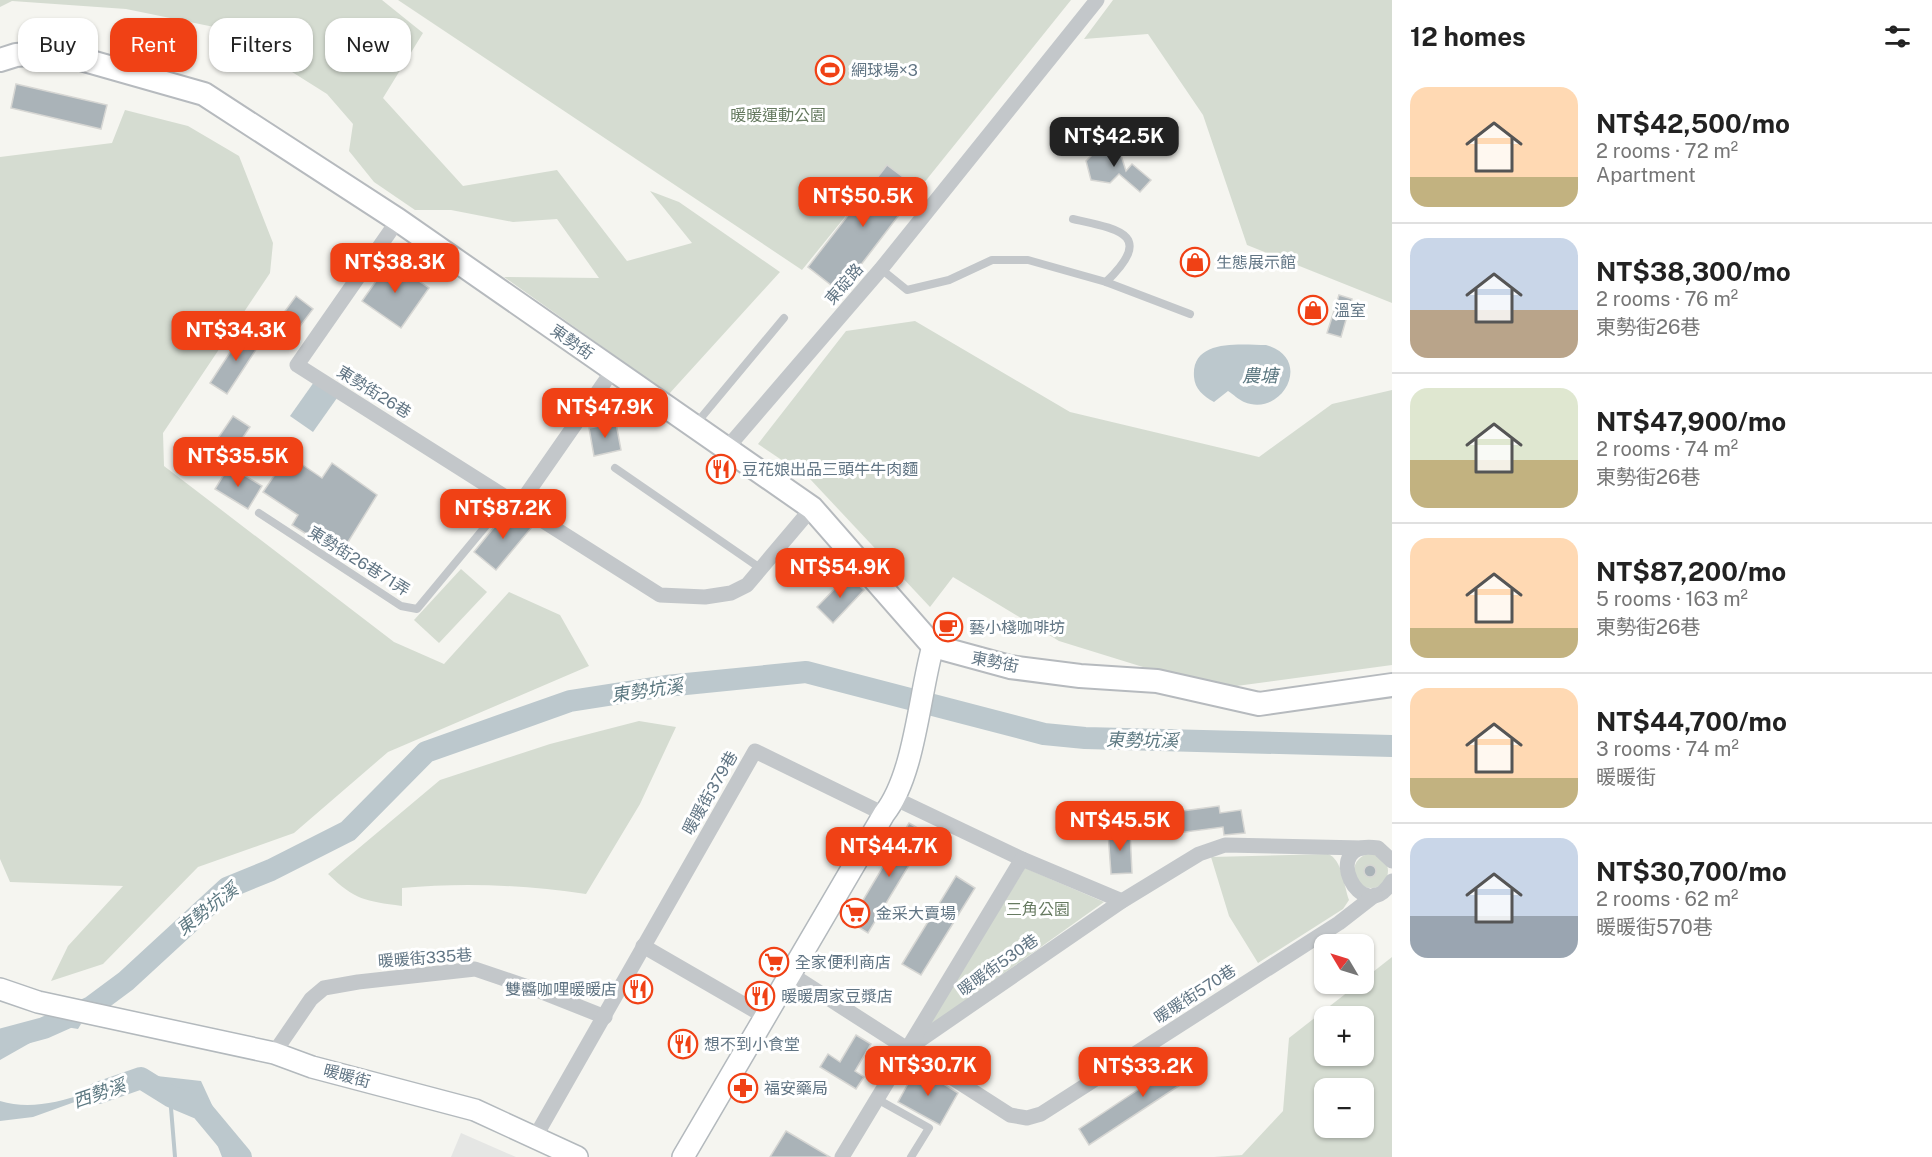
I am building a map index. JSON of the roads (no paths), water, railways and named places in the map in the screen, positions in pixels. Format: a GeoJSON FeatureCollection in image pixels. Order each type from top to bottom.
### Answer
{"type":"FeatureCollection","features":[{"type":"Feature","properties":{"kind":"main road","name":"東勢街"},"geometry":{"type":"LineString","coordinates":[[0,60],[16,55],[56,52],[204,94],[398,220],[812,508],[930,654],[1080,676],[1157,681],[1259,705],[1392,685]]}},
{"type":"Feature","properties":{"kind":"street","name":"東碇路"},"geometry":{"type":"LineString","coordinates":[[727,448],[881,269],[1097,0]]}},
{"type":"Feature","properties":{"kind":"street","name":"東勢街26巷"},"geometry":{"type":"LineString","coordinates":[[398,220],[297,364],[660,595],[705,597],[731,593],[747,585],[812,508]]}},
{"type":"Feature","properties":{"kind":"street"},"geometry":{"type":"LineString","coordinates":[[514,502],[613,370]]}},
{"type":"Feature","properties":{"kind":"street"},"geometry":{"type":"LineString","coordinates":[[683,1157],[764,1016],[890,807],[912,741],[930,654]]}},
{"type":"Feature","properties":{"kind":"street","name":"暖暖街379巷"},"geometry":{"type":"LineString","coordinates":[[534,1139],[755,752],[890,807]]}},
{"type":"Feature","properties":{"kind":"street"},"geometry":{"type":"LineString","coordinates":[[890,807],[1122,901]]}},
{"type":"Feature","properties":{"kind":"street","name":"暖暖街530巷"},"geometry":{"type":"LineString","coordinates":[[842,1157],[907,1049],[1122,901],[1199,854],[1225,845],[1377,848]]}},
{"type":"Feature","properties":{"kind":"street"},"geometry":{"type":"LineString","coordinates":[[1375,895],[1367,895],[1353,888],[1346,873],[1350,858],[1377,848],[1392,861]]}},
{"type":"Feature","properties":{"kind":"street"},"geometry":{"type":"LineString","coordinates":[[907,1049],[1022,859]]}},
{"type":"Feature","properties":{"kind":"street","name":"暖暖街570巷"},"geometry":{"type":"LineString","coordinates":[[789,974],[1010,1115],[1027,1118],[1034,1116],[1329,930],[1391,884]]}},
{"type":"Feature","properties":{"kind":"street"},"geometry":{"type":"LineString","coordinates":[[643,946],[764,1016]]}},
{"type":"Feature","properties":{"kind":"street","name":"暖暖街335巷"},"geometry":{"type":"LineString","coordinates":[[274,1053],[311,999],[324,988],[475,969],[605,1017]]}},
{"type":"Feature","properties":{"kind":"street","name":"暖暖街"},"geometry":{"type":"LineString","coordinates":[[0,989],[38,1002],[274,1053],[312,1067],[475,1110],[577,1157]]}},
{"type":"Feature","properties":{"kind":"lane"},"geometry":{"type":"LineString","coordinates":[[1073,219],[1118,229],[1127,237],[1130,248],[1125,262],[1106,282]]}},
{"type":"Feature","properties":{"kind":"lane"},"geometry":{"type":"LineString","coordinates":[[881,269],[907,290],[949,280],[992,260],[1028,260],[1106,282],[1190,314]]}},
{"type":"Feature","properties":{"kind":"lane"},"geometry":{"type":"LineString","coordinates":[[694,426],[783,318]]}},
{"type":"Feature","properties":{"kind":"lane"},"geometry":{"type":"LineString","coordinates":[[615,468],[760,568]]}},
{"type":"Feature","properties":{"kind":"lane","name":"東勢街26巷71弄"},"geometry":{"type":"LineString","coordinates":[[259,513],[401,606],[417,609],[514,502]]}},
{"type":"Feature","properties":{"kind":"lane"},"geometry":{"type":"LineString","coordinates":[[877,1099],[929,1128],[911,1157]]}},
{"type":"Feature","properties":{"kind":"water","name":"農塘"},"geometry":{"type":"Polygon","coordinates":[[[1231,345],[1266,345],[1280,352],[1288,362],[1290,373],[1288,384],[1271,402],[1258,405],[1244,402],[1228,391],[1214,402],[1198,389],[1194,377],[1195,364],[1200,356],[1209,350],[1231,345]]]}},
{"type":"Feature","properties":{"kind":"water"},"geometry":{"type":"Polygon","coordinates":[[[314,382],[337,398],[313,432],[290,416],[314,382]]]}},
{"type":"Feature","properties":{"kind":"water"},"geometry":{"type":"Polygon","coordinates":[[[53,1019],[81,1024],[78,1029],[60,1026],[0,1060],[0,1031],[7,1035],[53,1019]]]}},
{"type":"Feature","properties":{"kind":"water"},"geometry":{"type":"Polygon","coordinates":[[[139,1074],[201,1081],[236,1157],[222,1157],[212,1131],[144,1077],[33,1117],[0,1121],[0,1101],[35,1105],[53,1102],[139,1074]]]}},
{"type":"Feature","properties":{"kind":"waterway","name":"東勢坑溪"},"geometry":{"type":"LineString","coordinates":[[0,1040],[44,1028],[91,1007],[126,981],[227,888],[271,870],[348,831],[426,752],[570,701],[666,686],[806,672],[1044,734],[1085,738],[1392,746]]}},
{"type":"Feature","properties":{"kind":"waterway","name":"西勢溪"},"geometry":{"type":"LineString","coordinates":[[98,1093],[141,1078],[170,1096],[201,1109],[241,1157]]}},
{"type":"Feature","properties":{"kind":"waterway"},"geometry":{"type":"LineString","coordinates":[[170,1096],[175,1157]]}},
{"type":"Feature","properties":{"kind":"place","name":"網球場×3"},"geometry":{"type":"Point","coordinates":[830,70]}},
{"type":"Feature","properties":{"kind":"place","name":"生態展示館"},"geometry":{"type":"Point","coordinates":[1195,262]}},
{"type":"Feature","properties":{"kind":"place","name":"溫室"},"geometry":{"type":"Point","coordinates":[1313,310]}},
{"type":"Feature","properties":{"kind":"place","name":"豆花娘出品三頭牛牛肉麵"},"geometry":{"type":"Point","coordinates":[721,469]}},
{"type":"Feature","properties":{"kind":"place","name":"藝小棧咖啡坊"},"geometry":{"type":"Point","coordinates":[948,627]}},
{"type":"Feature","properties":{"kind":"place","name":"金采大賣場"},"geometry":{"type":"Point","coordinates":[855,913]}},
{"type":"Feature","properties":{"kind":"place","name":"全家便利商店"},"geometry":{"type":"Point","coordinates":[774,962]}},
{"type":"Feature","properties":{"kind":"place","name":"雙醬咖哩暖暖店"},"geometry":{"type":"Point","coordinates":[638,989]}},
{"type":"Feature","properties":{"kind":"place","name":"暖暖周家豆漿店"},"geometry":{"type":"Point","coordinates":[760,996]}},
{"type":"Feature","properties":{"kind":"place","name":"想不到小食堂"},"geometry":{"type":"Point","coordinates":[683,1044]}},
{"type":"Feature","properties":{"kind":"place","name":"福安藥局"},"geometry":{"type":"Point","coordinates":[743,1088]}},
{"type":"Feature","properties":{"kind":"park label","name":"暖暖運動公園"},"geometry":{"type":"Point","coordinates":[778,115]}},
{"type":"Feature","properties":{"kind":"park label","name":"三角公園"},"geometry":{"type":"Point","coordinates":[1038,909]}}]}
